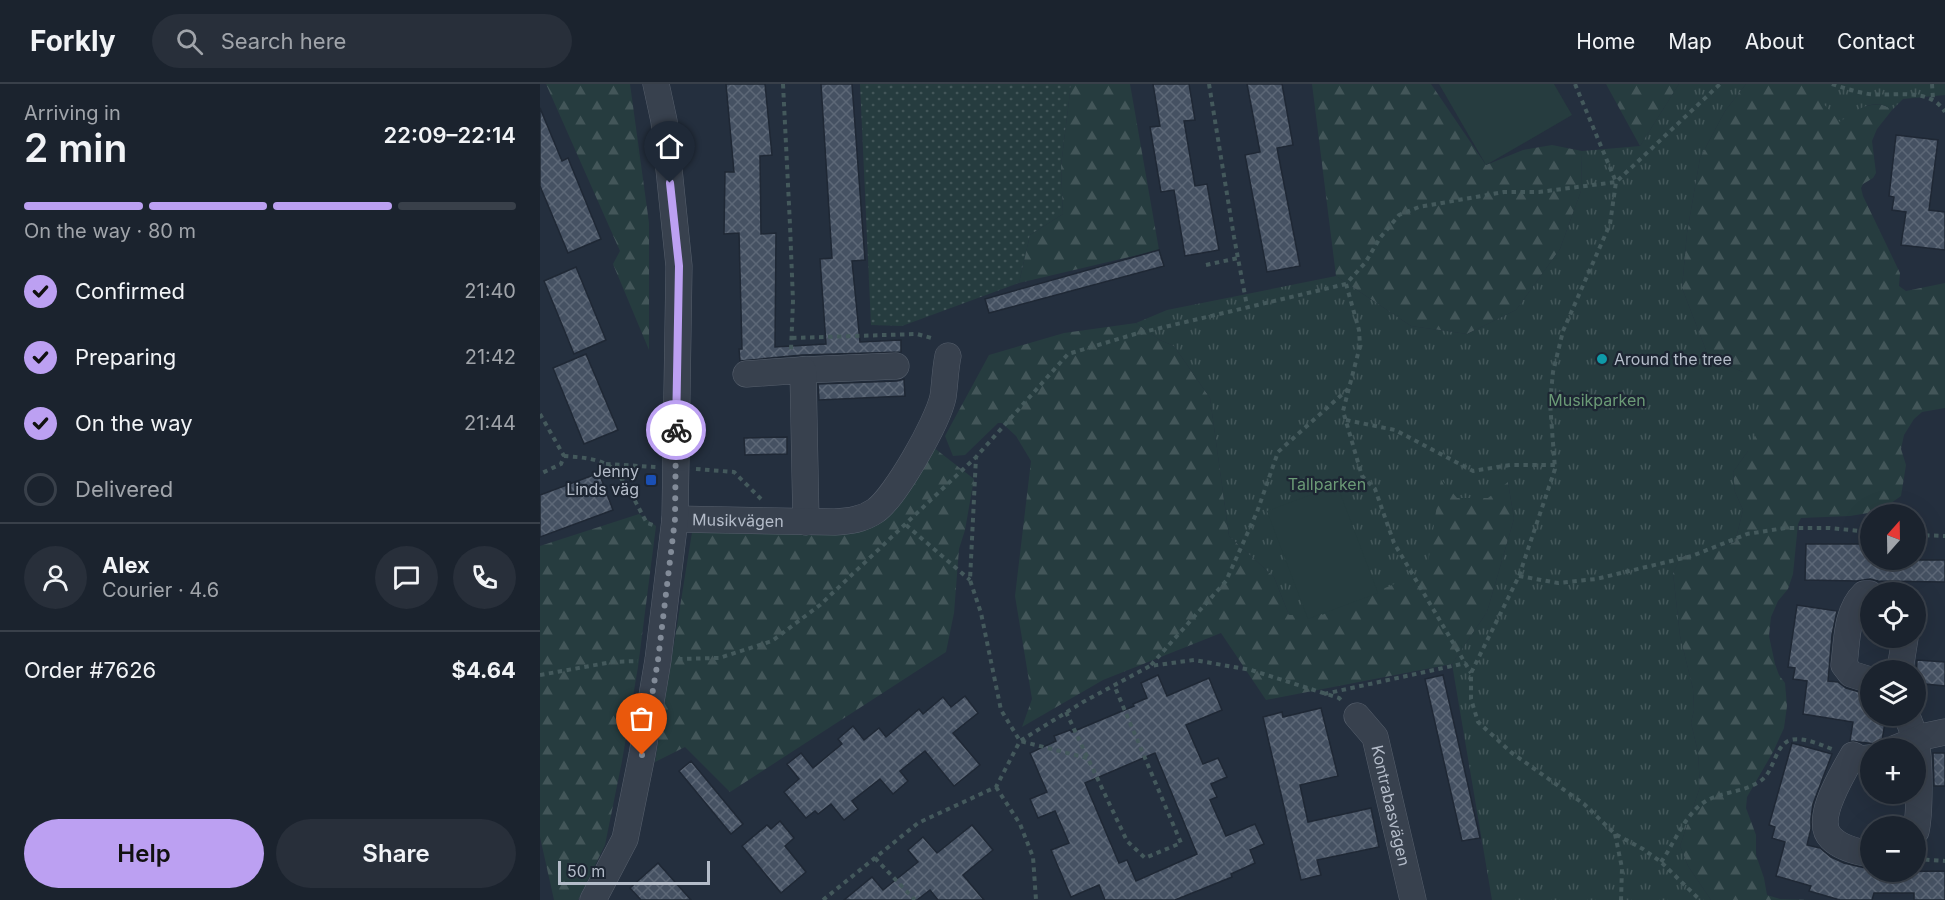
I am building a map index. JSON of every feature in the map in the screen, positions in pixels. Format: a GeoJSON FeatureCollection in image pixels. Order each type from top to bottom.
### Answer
{"type":"FeatureCollection","features":[{"type":"Feature","properties":{"kind":"street","name":"Musikvägen"},"geometry":{"type":"LineString","coordinates":[[656,84],[664,121],[679,266],[675,526],[854,521],[873,512],[882,505],[924,440],[943,398],[943,348]]}},
{"type":"Feature","properties":{"kind":"street"},"geometry":{"type":"LineString","coordinates":[[746,374],[896,366]]}},
{"type":"Feature","properties":{"kind":"street","name":"Musikvägen"},"geometry":{"type":"LineString","coordinates":[[796,371],[806,522]]}},
{"type":"Feature","properties":{"kind":"street"},"geometry":{"type":"LineString","coordinates":[[593,900],[624,839],[642,755],[658,660],[675,526]]}},
{"type":"Feature","properties":{"kind":"street"},"geometry":{"type":"LineString","coordinates":[[1860,598],[1856,602],[1850,619],[1844,665],[1851,674],[1860,677]]}},
{"type":"Feature","properties":{"kind":"street","name":"Kontrabasvägen"},"geometry":{"type":"LineString","coordinates":[[1357,716],[1375,738],[1413,900]]}},
{"type":"Feature","properties":{"kind":"street"},"geometry":{"type":"LineString","coordinates":[[1925,738],[1945,732]]}},
{"type":"Feature","properties":{"kind":"street"},"geometry":{"type":"LineString","coordinates":[[1860,759],[1838,782],[1831,798],[1826,825],[1830,837],[1841,845],[1860,851]]}},
{"type":"Feature","properties":{"kind":"path"},"geometry":{"type":"LineString","coordinates":[[783,84],[790,225],[792,338],[796,371]]}},
{"type":"Feature","properties":{"kind":"path"},"geometry":{"type":"LineString","coordinates":[[1209,84],[1247,306]]}},
{"type":"Feature","properties":{"kind":"path"},"geometry":{"type":"LineString","coordinates":[[1575,84],[1616,182],[1610,224],[1563,331],[1553,372],[1550,402],[1555,469],[1519,576],[1471,673],[1471,699],[1478,722],[1512,753],[1584,804],[1615,834],[1643,849],[1660,862],[1700,900]]}},
{"type":"Feature","properties":{"kind":"path"},"geometry":{"type":"LineString","coordinates":[[540,675],[612,662],[719,658],[772,641],[820,605],[906,525],[976,457],[1068,354],[1247,306],[1346,284],[1365,263],[1380,238],[1399,215],[1419,207],[1504,192],[1539,192],[1616,182],[1720,84]]}},
{"type":"Feature","properties":{"kind":"path"},"geometry":{"type":"LineString","coordinates":[[1832,84],[1871,94],[1918,95],[1934,99],[1941,104],[1945,112]]}},
{"type":"Feature","properties":{"kind":"path"},"geometry":{"type":"LineString","coordinates":[[1932,84],[1934,99]]}},
{"type":"Feature","properties":{"kind":"path"},"geometry":{"type":"LineString","coordinates":[[1206,265],[1238,258]]}},
{"type":"Feature","properties":{"kind":"path"},"geometry":{"type":"LineString","coordinates":[[1346,284],[1359,330],[1360,346],[1343,411],[1362,476],[1375,489],[1394,543],[1471,673]]}},
{"type":"Feature","properties":{"kind":"path"},"geometry":{"type":"LineString","coordinates":[[792,338],[917,334],[943,348]]}},
{"type":"Feature","properties":{"kind":"path"},"geometry":{"type":"LineString","coordinates":[[1150,666],[1226,581],[1257,512],[1278,452],[1350,388]]}},
{"type":"Feature","properties":{"kind":"path"},"geometry":{"type":"LineString","coordinates":[[540,414],[564,456],[606,464],[617,472],[647,523],[675,526]]}},
{"type":"Feature","properties":{"kind":"path"},"geometry":{"type":"LineString","coordinates":[[1346,420],[1395,430],[1473,471],[1510,465],[1555,465]]}},
{"type":"Feature","properties":{"kind":"path"},"geometry":{"type":"LineString","coordinates":[[540,474],[561,464],[564,456]]}},
{"type":"Feature","properties":{"kind":"path"},"geometry":{"type":"LineString","coordinates":[[976,457],[970,580],[981,613],[1001,710],[1020,741],[1087,758]]}},
{"type":"Feature","properties":{"kind":"path"},"geometry":{"type":"LineString","coordinates":[[906,525],[970,580]]}},
{"type":"Feature","properties":{"kind":"path"},"geometry":{"type":"LineString","coordinates":[[1519,576],[1558,583],[1596,579],[1692,556],[1747,534],[1785,528],[1860,531]]}},
{"type":"Feature","properties":{"kind":"path"},"geometry":{"type":"LineString","coordinates":[[1926,535],[1945,536]]}},
{"type":"Feature","properties":{"kind":"path"},"geometry":{"type":"LineString","coordinates":[[824,900],[918,824],[996,787],[1020,741],[1066,712],[1150,666],[1194,660],[1251,670],[1339,698],[1357,716]]}},
{"type":"Feature","properties":{"kind":"path"},"geometry":{"type":"LineString","coordinates":[[1324,694],[1466,663]]}},
{"type":"Feature","properties":{"kind":"path"},"geometry":{"type":"LineString","coordinates":[[1066,712],[1127,841],[1145,858],[1181,843],[1114,685]]}},
{"type":"Feature","properties":{"kind":"path"},"geometry":{"type":"LineString","coordinates":[[1660,862],[1695,809],[1711,798],[1755,785],[1765,777],[1784,744],[1789,740],[1811,742],[1860,756]]}},
{"type":"Feature","properties":{"kind":"path"},"geometry":{"type":"LineString","coordinates":[[996,787],[1020,824],[1033,858],[1036,900]]}},
{"type":"Feature","properties":{"kind":"path"},"geometry":{"type":"LineString","coordinates":[[1615,834],[1622,868],[1621,900]]}},
{"type":"Feature","properties":{"kind":"path"},"geometry":{"type":"LineString","coordinates":[[875,858],[915,900]]}},
{"type":"Feature","properties":{"kind":"path"},"geometry":{"type":"LineString","coordinates":[[1926,860],[1945,861]]}},
{"type":"Feature","properties":{"kind":"path"},"geometry":{"type":"LineString","coordinates":[[829,896],[833,900]]}},
{"type":"Feature","properties":{"kind":"green space"},"geometry":{"type":"Polygon","coordinates":[[[546,84],[630,84],[649,223],[649,350],[613,264],[620,251],[546,84]]]}},
{"type":"Feature","properties":{"kind":"green space"},"geometry":{"type":"Polygon","coordinates":[[[860,84],[1071,84],[1061,166],[1063,214],[1030,235],[1019,283],[902,326],[871,325],[860,84]]]}},
{"type":"Feature","properties":{"kind":"green space"},"geometry":{"type":"Polygon","coordinates":[[[1071,84],[1130,84],[1159,250],[1019,283],[1030,235],[1063,214],[1061,166],[1071,84]]]}},
{"type":"Feature","properties":{"kind":"green space"},"geometry":{"type":"Polygon","coordinates":[[[1312,84],[1431,84],[1486,165],[1523,150],[1552,145],[1582,151],[1581,191],[1560,249],[1516,310],[1467,334],[1411,326],[1336,276],[1312,84]]]}},
{"type":"Feature","properties":{"kind":"green space"},"geometry":{"type":"Polygon","coordinates":[[[1439,84],[1554,84],[1572,115],[1486,165],[1439,84]]]}},
{"type":"Feature","properties":{"kind":"green space"},"geometry":{"type":"Polygon","coordinates":[[[1606,84],[1679,84],[1640,146],[1606,84]]]}},
{"type":"Feature","properties":{"kind":"green space","name":"Musikparken"},"geometry":{"type":"Polygon","coordinates":[[[1679,84],[1746,84],[1725,111],[1700,158],[1687,233],[1682,288],[1709,358],[1743,372],[1764,415],[1748,451],[1733,472],[1735,492],[1743,510],[1735,542],[1681,557],[1673,573],[1680,636],[1693,689],[1694,710],[1691,723],[1698,752],[1700,787],[1680,846],[1688,866],[1711,900],[1492,900],[1452,664],[1487,612],[1514,519],[1508,482],[1488,498],[1457,498],[1441,479],[1427,570],[1322,615],[1289,615],[1274,577],[1229,536],[1210,398],[1174,346],[1160,340],[1136,323],[1167,310],[1336,276],[1411,326],[1467,334],[1516,310],[1560,249],[1581,191],[1582,151],[1640,146],[1679,84]]]}},
{"type":"Feature","properties":{"kind":"green space"},"geometry":{"type":"Polygon","coordinates":[[[1746,84],[1809,84],[1854,109],[1879,104],[1892,110],[1877,129],[1872,141],[1876,173],[1873,178],[1863,184],[1861,188],[1863,196],[1900,273],[1899,286],[1906,291],[1945,283],[1945,408],[1922,412],[1914,419],[1904,435],[1901,449],[1906,465],[1901,496],[1890,504],[1860,504],[1860,514],[1801,518],[1798,524],[1793,574],[1788,589],[1778,601],[1771,617],[1769,636],[1775,664],[1785,683],[1787,706],[1784,728],[1747,797],[1746,808],[1756,835],[1756,855],[1767,895],[1780,899],[1812,900],[1711,900],[1688,866],[1680,846],[1700,787],[1698,752],[1691,723],[1694,710],[1693,689],[1680,636],[1673,573],[1681,557],[1735,542],[1743,510],[1735,492],[1733,472],[1748,451],[1743,372],[1709,358],[1682,288],[1687,233],[1700,158],[1725,111],[1746,84]]]}},
{"type":"Feature","properties":{"kind":"green space"},"geometry":{"type":"Polygon","coordinates":[[[1809,84],[1945,84],[1945,95],[1903,99],[1892,110],[1886,106],[1872,104],[1852,113],[1840,122],[1809,84]]]}},
{"type":"Feature","properties":{"kind":"green space"},"geometry":{"type":"Polygon","coordinates":[[[1136,323],[1160,340],[1174,346],[1210,398],[1229,536],[1274,577],[1289,615],[1441,479],[1508,482],[1514,519],[1487,612],[1452,664],[1266,700],[1221,633],[1103,680],[1022,727],[1032,699],[1015,596],[1031,461],[1016,436],[1002,423],[998,423],[965,455],[953,456],[945,436],[989,355],[1064,333],[1136,323]]]}},
{"type":"Feature","properties":{"kind":"green space"},"geometry":{"type":"Polygon","coordinates":[[[924,440],[974,479],[965,530],[959,549],[954,613],[946,652],[730,792],[685,747],[655,762],[694,520],[854,521],[924,440]]]}},
{"type":"Feature","properties":{"kind":"green space"},"geometry":{"type":"Polygon","coordinates":[[[1337,485],[1378,593],[1308,619],[1267,511],[1337,485]]]}},
{"type":"Feature","properties":{"kind":"green space"},"geometry":{"type":"Polygon","coordinates":[[[639,514],[656,526],[638,667],[605,845],[578,900],[554,900],[540,837],[540,546],[639,514]]]}},
{"type":"Feature","properties":{"kind":"building"},"geometry":{"type":"Polygon","coordinates":[[[726,84],[765,84],[772,155],[760,156],[761,234],[776,233],[775,347],[826,344],[820,259],[832,258],[821,84],[852,84],[865,260],[852,261],[860,342],[901,340],[901,352],[802,355],[740,361],[739,349],[742,349],[739,233],[724,234],[725,172],[734,172],[726,84]]]}},
{"type":"Feature","properties":{"kind":"building"},"geometry":{"type":"Polygon","coordinates":[[[1153,84],[1189,84],[1195,120],[1184,121],[1195,186],[1207,184],[1219,250],[1185,256],[1174,190],[1161,192],[1150,127],[1160,126],[1153,84]]]}},
{"type":"Feature","properties":{"kind":"building"},"geometry":{"type":"Polygon","coordinates":[[[1247,84],[1282,84],[1293,145],[1277,148],[1300,266],[1267,272],[1245,155],[1260,152],[1247,84]]]}},
{"type":"Feature","properties":{"kind":"building"},"geometry":{"type":"Polygon","coordinates":[[[540,108],[562,161],[568,158],[601,239],[568,253],[540,186],[540,108]]]}},
{"type":"Feature","properties":{"kind":"building"},"geometry":{"type":"Polygon","coordinates":[[[1896,135],[1938,140],[1929,210],[1945,212],[1945,250],[1901,245],[1906,212],[1892,210],[1894,197],[1889,196],[1896,135]]]}},
{"type":"Feature","properties":{"kind":"building"},"geometry":{"type":"Polygon","coordinates":[[[1159,250],[1164,266],[989,313],[985,299],[1159,250]]]}},
{"type":"Feature","properties":{"kind":"building"},"geometry":{"type":"Polygon","coordinates":[[[576,267],[606,340],[574,354],[544,281],[576,267]]]}},
{"type":"Feature","properties":{"kind":"building"},"geometry":{"type":"Polygon","coordinates":[[[586,354],[618,430],[584,444],[553,368],[586,354]]]}},
{"type":"Feature","properties":{"kind":"building"},"geometry":{"type":"Polygon","coordinates":[[[904,379],[905,396],[819,400],[818,384],[904,379]]]}},
{"type":"Feature","properties":{"kind":"building"},"geometry":{"type":"Polygon","coordinates":[[[787,437],[787,454],[745,455],[744,438],[787,437]]]}},
{"type":"Feature","properties":{"kind":"building"},"geometry":{"type":"Polygon","coordinates":[[[599,473],[613,510],[540,537],[540,495],[599,473]]]}},
{"type":"Feature","properties":{"kind":"building"},"geometry":{"type":"Polygon","coordinates":[[[1806,544],[1860,544],[1860,570],[1926,570],[1926,560],[1945,560],[1945,582],[1870,579],[1805,580],[1806,544]]]}},
{"type":"Feature","properties":{"kind":"building"},"geometry":{"type":"Polygon","coordinates":[[[1797,605],[1837,611],[1832,635],[1828,681],[1838,682],[1846,688],[1860,692],[1860,726],[1884,726],[1882,738],[1860,738],[1860,742],[1850,741],[1853,722],[1803,714],[1807,681],[1793,679],[1795,668],[1788,667],[1797,605]]]}},
{"type":"Feature","properties":{"kind":"building"},"geometry":{"type":"Polygon","coordinates":[[[1926,661],[1945,662],[1945,686],[1926,684],[1926,661]]]}},
{"type":"Feature","properties":{"kind":"building"},"geometry":{"type":"Polygon","coordinates":[[[1158,675],[1167,696],[1209,678],[1222,710],[1186,725],[1203,764],[1218,758],[1227,777],[1211,784],[1217,797],[1210,800],[1226,836],[1255,824],[1264,844],[1250,850],[1255,863],[1231,874],[1232,877],[1175,900],[1105,900],[1099,885],[1071,897],[1051,850],[1069,843],[1055,811],[1038,818],[1030,799],[1047,792],[1030,753],[1056,741],[1054,736],[1070,730],[1072,732],[1134,706],[1133,704],[1147,698],[1141,683],[1158,675]],[[1155,753],[1085,783],[1119,863],[1127,860],[1136,881],[1197,854],[1155,753]]]}},
{"type":"Feature","properties":{"kind":"building"},"geometry":{"type":"Polygon","coordinates":[[[1443,675],[1480,838],[1462,841],[1425,679],[1443,675]]]}},
{"type":"Feature","properties":{"kind":"building"},"geometry":{"type":"Polygon","coordinates":[[[965,696],[978,713],[953,733],[980,765],[954,786],[925,751],[900,771],[908,781],[893,794],[880,779],[852,801],[858,809],[844,820],[831,804],[818,814],[815,811],[806,818],[784,792],[799,779],[787,764],[801,753],[813,768],[842,744],[838,739],[853,726],[864,740],[879,728],[886,737],[919,709],[923,714],[943,697],[951,707],[965,696]]]}},
{"type":"Feature","properties":{"kind":"building"},"geometry":{"type":"Polygon","coordinates":[[[1321,708],[1338,776],[1300,785],[1308,822],[1371,808],[1379,847],[1317,860],[1321,875],[1301,880],[1263,717],[1282,712],[1283,717],[1321,708]]]}},
{"type":"Feature","properties":{"kind":"building"},"geometry":{"type":"Polygon","coordinates":[[[1792,743],[1832,754],[1813,804],[1807,845],[1820,848],[1831,857],[1844,863],[1860,867],[1860,882],[1926,882],[1926,871],[1945,871],[1945,900],[1914,900],[1914,893],[1874,893],[1872,900],[1840,900],[1809,891],[1811,886],[1776,876],[1785,842],[1772,838],[1775,827],[1769,825],[1792,743]]]}},
{"type":"Feature","properties":{"kind":"building"},"geometry":{"type":"Polygon","coordinates":[[[1933,753],[1945,753],[1945,786],[1934,786],[1933,753]]]}},
{"type":"Feature","properties":{"kind":"building"},"geometry":{"type":"Polygon","coordinates":[[[691,761],[743,824],[731,834],[679,771],[691,761]]]}},
{"type":"Feature","properties":{"kind":"building"},"geometry":{"type":"Polygon","coordinates":[[[780,821],[794,838],[785,846],[806,872],[781,893],[742,846],[767,825],[771,829],[780,821]]]}},
{"type":"Feature","properties":{"kind":"building"},"geometry":{"type":"Polygon","coordinates":[[[972,825],[993,850],[963,875],[984,900],[938,900],[930,890],[917,900],[844,900],[872,877],[883,890],[918,862],[908,850],[923,837],[937,853],[972,825]]]}},
{"type":"Feature","properties":{"kind":"building"},"geometry":{"type":"Polygon","coordinates":[[[658,863],[691,900],[641,900],[630,888],[658,863]]]}},
{"type":"Feature","properties":{"kind":"way so far"},"geometry":{"type":"LineString","coordinates":[[642,755],[658,660],[675,519],[676,430]]}},
{"type":"Feature","properties":{"kind":"place","name":"Around the tree"},"geometry":{"type":"Point","coordinates":[1602,359]}},
{"type":"Feature","properties":{"kind":"place","name":"Jenny Linds väg"},"geometry":{"type":"Point","coordinates":[651,480]}},
{"type":"Feature","properties":{"kind":"route"},"geometry":{"type":"LineString","coordinates":[[670,183],[679,266],[676,430]]}},
{"type":"Feature","properties":{"kind":"park label","name":"Tallparken"},"geometry":{"type":"Point","coordinates":[1327,484]}}]}
